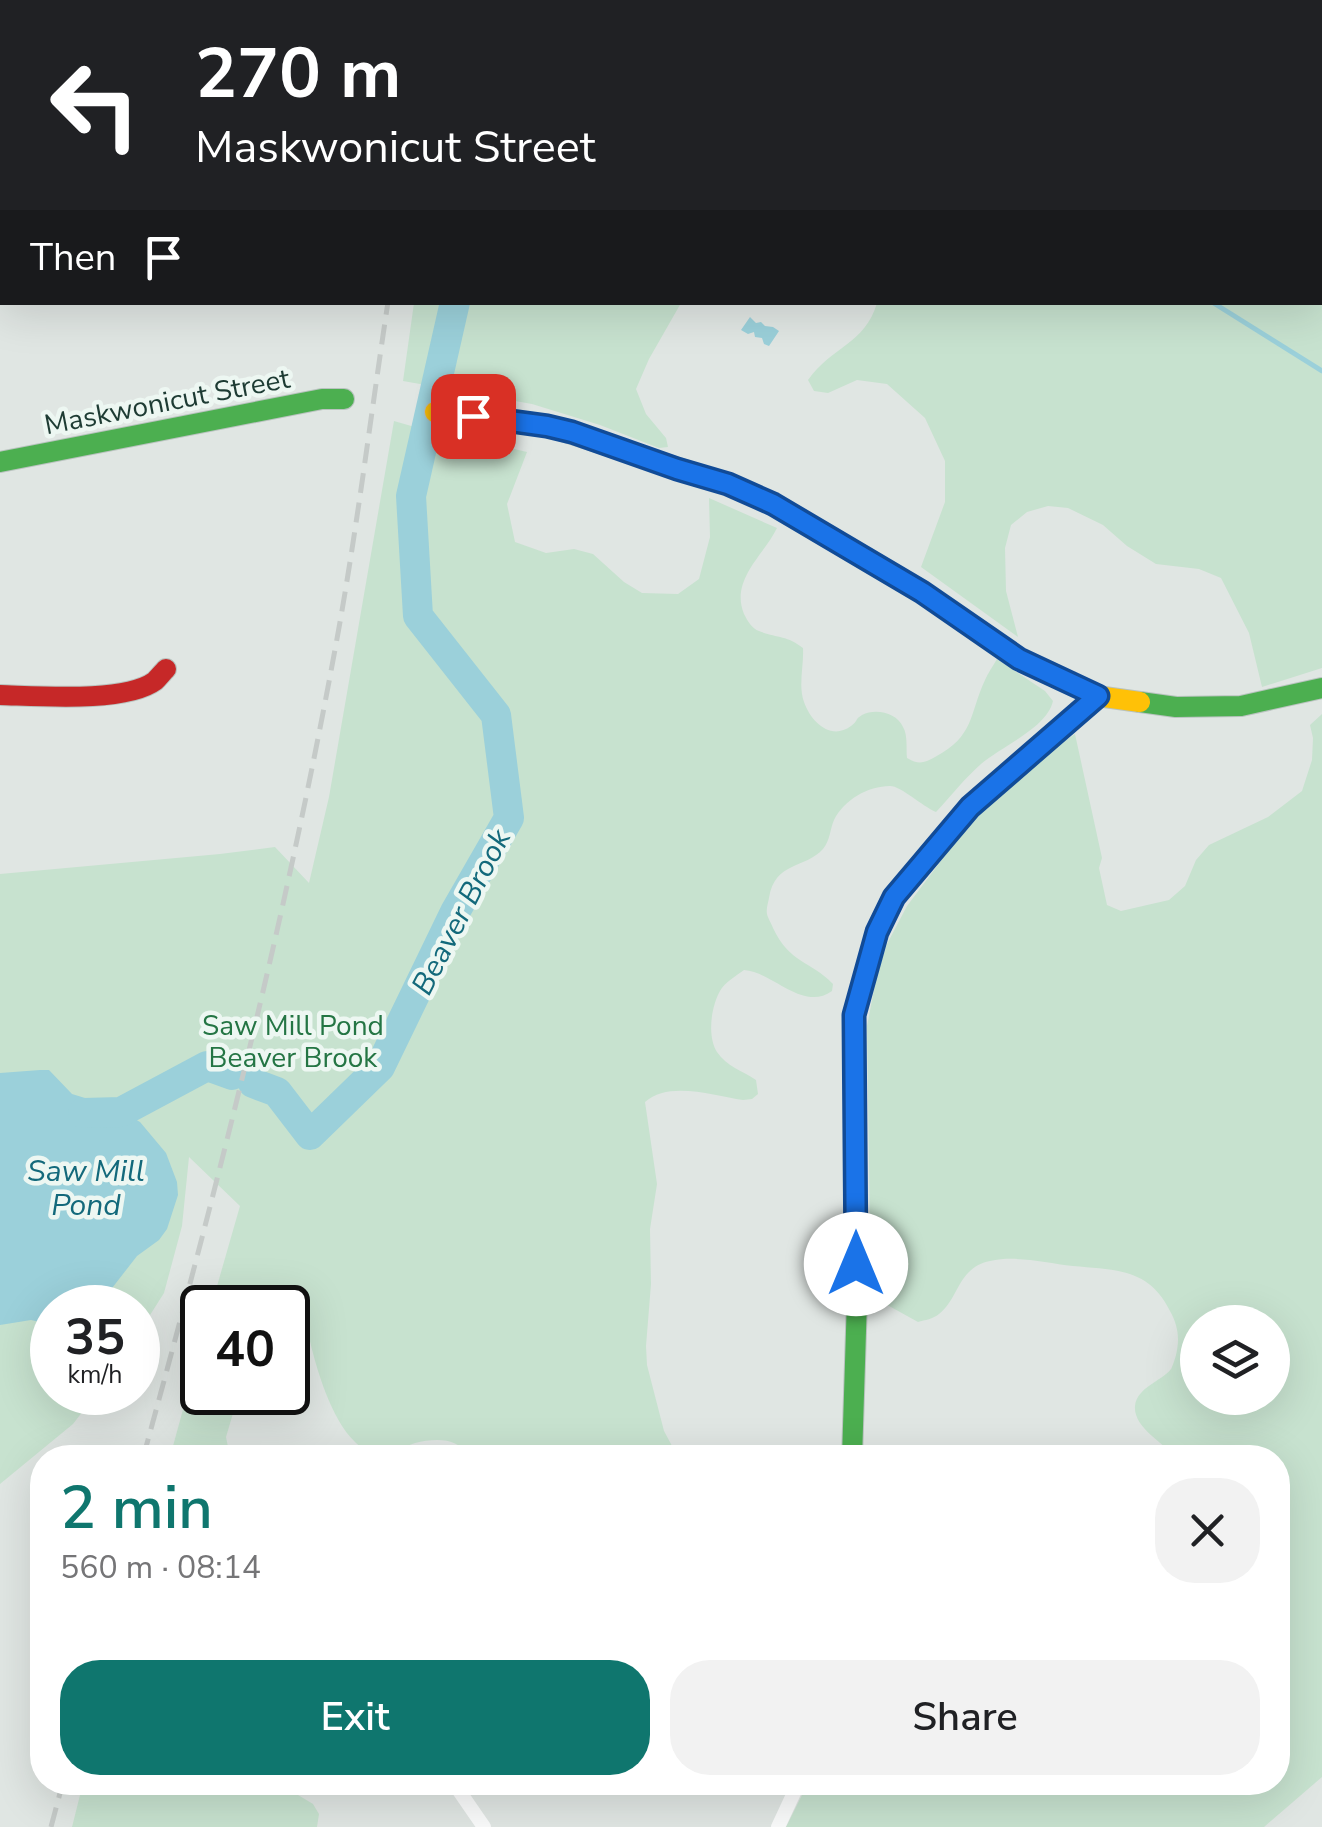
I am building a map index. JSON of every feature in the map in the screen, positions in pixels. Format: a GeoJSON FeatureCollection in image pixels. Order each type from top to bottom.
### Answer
{"type":"FeatureCollection","features":[{"type":"Feature","properties":{"kind":"street","name":"Maskwonicut Street"},"geometry":{"type":"LineString","coordinates":[[0,462],[284,406],[344,400]]}},
{"type":"Feature","properties":{"kind":"street"},"geometry":{"type":"LineString","coordinates":[[435,412],[559,429],[728,484],[773,504],[922,592],[1019,659],[1098,696],[1176,707],[1241,706],[1322,688]]}},
{"type":"Feature","properties":{"kind":"street"},"geometry":{"type":"LineString","coordinates":[[0,695],[112,694],[154,682],[166,670]]}},
{"type":"Feature","properties":{"kind":"street"},"geometry":{"type":"LineString","coordinates":[[852,1445],[857,1299],[854,1015],[877,932],[894,897],[970,807],[1098,696]]}},
{"type":"Feature","properties":{"kind":"street"},"geometry":{"type":"LineString","coordinates":[[463,1795],[484,1827]]}},
{"type":"Feature","properties":{"kind":"street"},"geometry":{"type":"LineString","coordinates":[[778,1827],[793,1795]]}},
{"type":"Feature","properties":{"kind":"green space"},"geometry":{"type":"Polygon","coordinates":[[[414,305],[680,305],[636,389],[646,414],[666,438],[668,447],[659,448],[532,404],[403,381],[414,305]]]}},
{"type":"Feature","properties":{"kind":"green space"},"geometry":{"type":"Polygon","coordinates":[[[876,305],[1322,305],[1322,668],[1262,687],[1249,633],[1221,578],[1199,569],[1156,564],[1103,525],[1068,508],[1048,506],[1027,512],[1011,525],[1005,548],[1006,591],[1018,637],[921,567],[945,502],[945,461],[925,418],[887,384],[857,380],[828,393],[814,391],[808,380],[856,337],[876,305]]]}},
{"type":"Feature","properties":{"kind":"green space","name":"Saw Mill Pond Beaver Brook"},"geometry":{"type":"Polygon","coordinates":[[[394,421],[527,452],[507,504],[515,542],[546,553],[574,549],[593,554],[642,593],[678,594],[699,579],[710,537],[709,498],[777,528],[745,579],[741,590],[744,614],[756,630],[803,648],[802,696],[811,716],[829,730],[844,730],[868,713],[885,713],[896,718],[905,730],[907,758],[928,761],[948,749],[964,732],[997,659],[1045,691],[1053,701],[1042,720],[981,764],[936,812],[895,787],[865,791],[838,813],[823,849],[777,878],[767,910],[773,928],[786,949],[833,984],[832,991],[810,997],[744,970],[722,988],[712,1013],[714,1045],[725,1061],[756,1080],[758,1094],[743,1100],[679,1091],[655,1095],[645,1102],[657,1184],[650,1229],[647,1365],[664,1431],[672,1445],[458,1445],[438,1440],[411,1445],[358,1445],[332,1407],[316,1363],[310,1341],[310,1285],[217,1285],[240,1206],[189,1157],[182,1226],[160,1299],[160,1285],[30,1285],[30,1415],[80,1415],[47,1445],[30,1445],[30,1459],[0,1484],[0,874],[275,847],[309,883],[329,797],[394,421]]]}},
{"type":"Feature","properties":{"kind":"green space"},"geometry":{"type":"Polygon","coordinates":[[[1322,714],[1322,1777],[1264,1827],[786,1827],[802,1795],[1290,1795],[1290,1445],[1163,1445],[1144,1428],[1136,1414],[1137,1399],[1171,1369],[1178,1332],[1162,1297],[1152,1286],[1129,1274],[1021,1259],[990,1261],[971,1270],[939,1314],[918,1322],[871,1296],[867,1026],[887,944],[907,906],[977,813],[1025,768],[1075,734],[1102,858],[1099,868],[1107,905],[1121,911],[1169,900],[1185,886],[1196,860],[1209,845],[1268,817],[1302,791],[1312,760],[1310,725],[1322,714]]]}},
{"type":"Feature","properties":{"kind":"green space"},"geometry":{"type":"Polygon","coordinates":[[[181,1415],[232,1415],[228,1445],[173,1445],[181,1415]]]}},
{"type":"Feature","properties":{"kind":"green space"},"geometry":{"type":"Polygon","coordinates":[[[80,1795],[298,1795],[313,1804],[319,1814],[317,1827],[72,1827],[80,1795]]]}},
{"type":"Feature","properties":{"kind":"water"},"geometry":{"type":"Polygon","coordinates":[[[750,317],[779,331],[769,346],[754,332],[741,330],[750,317]]]}},
{"type":"Feature","properties":{"kind":"water","name":"Saw Mill Pond"},"geometry":{"type":"Polygon","coordinates":[[[49,1070],[72,1094],[111,1106],[140,1122],[166,1153],[178,1195],[167,1229],[137,1256],[114,1285],[30,1285],[30,1320],[0,1325],[0,1073],[49,1070]]]}},
{"type":"Feature","properties":{"kind":"waterway","name":"Beaver Brook"},"geometry":{"type":"LineString","coordinates":[[253,1083],[277,1092],[310,1135],[380,1067],[455,912],[509,818],[496,715],[418,616],[411,496],[454,305]]}},
{"type":"Feature","properties":{"kind":"waterway"},"geometry":{"type":"LineString","coordinates":[[1217,305],[1322,371]]}},
{"type":"Feature","properties":{"kind":"waterway","name":"Beaver Brook"},"geometry":{"type":"LineString","coordinates":[[83,1113],[121,1112],[207,1066],[232,1075]]}},
{"type":"Feature","properties":{"kind":"railway"},"geometry":{"type":"LineString","coordinates":[[146,1445],[222,1158],[293,857],[342,611],[388,305]]}},
{"type":"Feature","properties":{"kind":"railway"},"geometry":{"type":"LineString","coordinates":[[51,1827],[60,1795]]}},
{"type":"Feature","properties":{"kind":"traffic: fast"},"geometry":{"type":"LineString","coordinates":[[0,462],[322,399],[344,399]]}},
{"type":"Feature","properties":{"kind":"traffic: fast"},"geometry":{"type":"LineString","coordinates":[[1140,702],[1176,707],[1241,706],[1322,688]]}},
{"type":"Feature","properties":{"kind":"traffic: fast"},"geometry":{"type":"LineString","coordinates":[[852,1445],[857,1299],[854,1015],[862,985]]}},
{"type":"Feature","properties":{"kind":"traffic: slow"},"geometry":{"type":"LineString","coordinates":[[435,412],[547,426],[728,484],[773,504],[921,592],[1019,659],[1097,696],[1140,702]]}},
{"type":"Feature","properties":{"kind":"traffic: slow"},"geometry":{"type":"LineString","coordinates":[[862,985],[877,932],[894,897],[970,807],[1097,696]]}},
{"type":"Feature","properties":{"kind":"traffic: jam"},"geometry":{"type":"LineString","coordinates":[[0,695],[80,697],[123,693],[155,681],[166,669]]}},
{"type":"Feature","properties":{"kind":"route"},"geometry":{"type":"LineString","coordinates":[[473,416],[572,432],[728,484],[773,504],[922,592],[1019,659],[1098,696],[970,807],[894,897],[877,932],[854,1015],[856,1264]]}}]}
